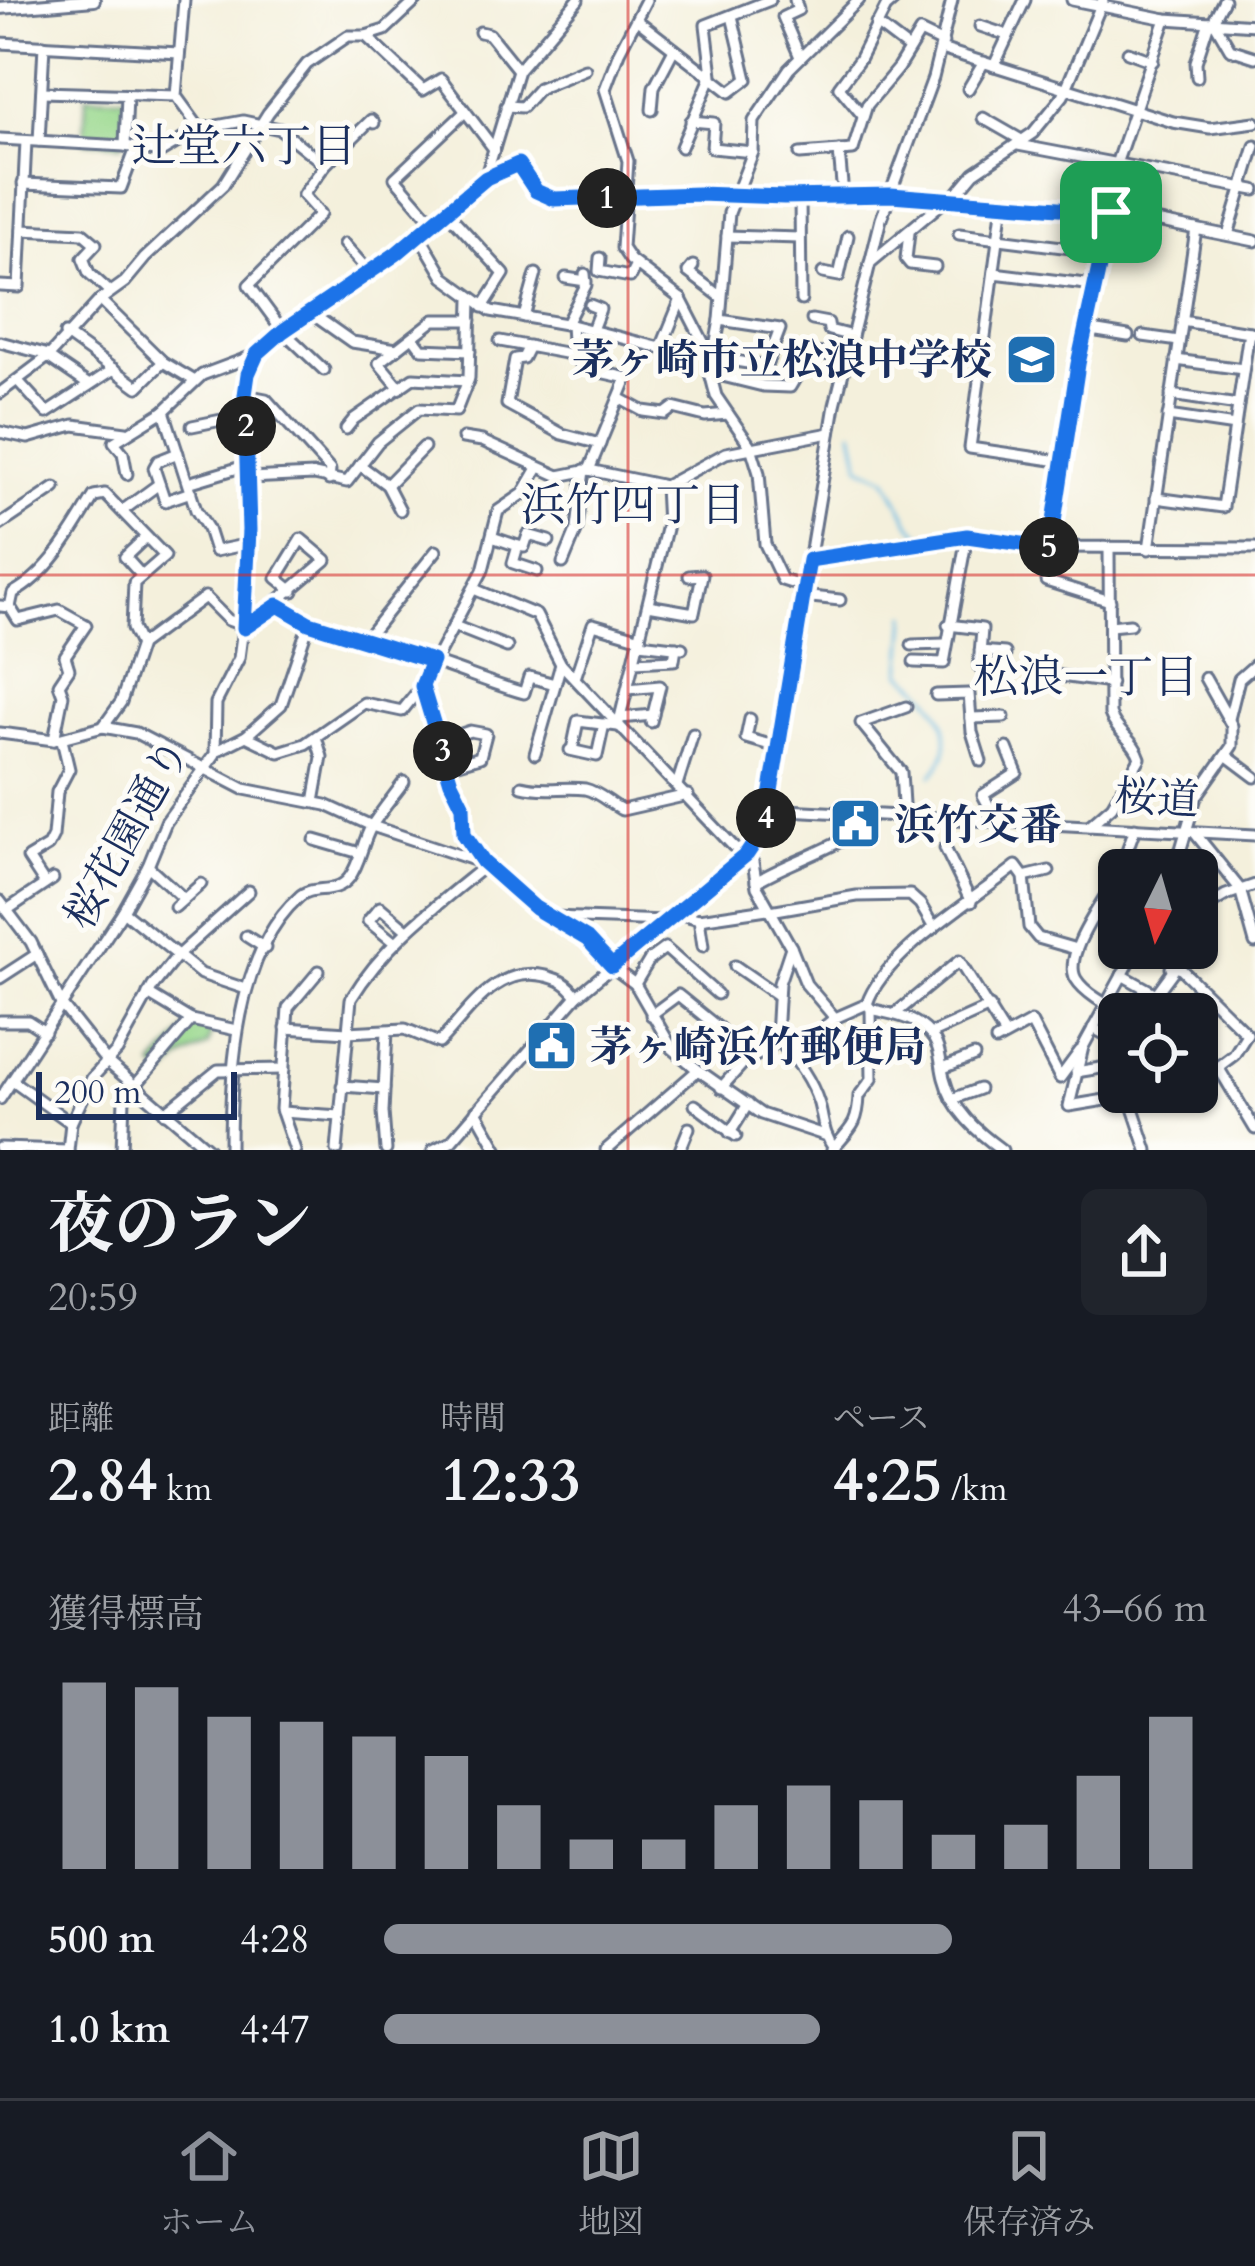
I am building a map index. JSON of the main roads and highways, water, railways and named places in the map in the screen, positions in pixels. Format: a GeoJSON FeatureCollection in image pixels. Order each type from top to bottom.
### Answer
{"type":"FeatureCollection","features":[{"type":"Feature","properties":{"kind":"main road"},"geometry":{"type":"LineString","coordinates":[[0,8],[94,0]]}},
{"type":"Feature","properties":{"kind":"waterway"},"geometry":{"type":"LineString","coordinates":[[853,431],[860,466],[886,478],[912,526],[925,538]]}},
{"type":"Feature","properties":{"kind":"waterway"},"geometry":{"type":"LineString","coordinates":[[907,615],[902,673],[935,706],[946,732],[942,760],[932,775]]}},
{"type":"Feature","properties":{"kind":"place","name":"茅ヶ崎市立松浪中学校"},"geometry":{"type":"Point","coordinates":[1031,359]}},
{"type":"Feature","properties":{"kind":"place","name":"浜竹交番"},"geometry":{"type":"Point","coordinates":[855,824]}},
{"type":"Feature","properties":{"kind":"place","name":"茅ヶ崎浜竹郵便局"},"geometry":{"type":"Point","coordinates":[551,1046]}},
{"type":"Feature","properties":{"kind":"district","name":"辻堂六丁目"},"geometry":{"type":"Point","coordinates":[244,145]}},
{"type":"Feature","properties":{"kind":"district","name":"浜竹四丁目"},"geometry":{"type":"Point","coordinates":[633,504]}},
{"type":"Feature","properties":{"kind":"district","name":"松浪一丁目"},"geometry":{"type":"Point","coordinates":[1086,676]}}]}
